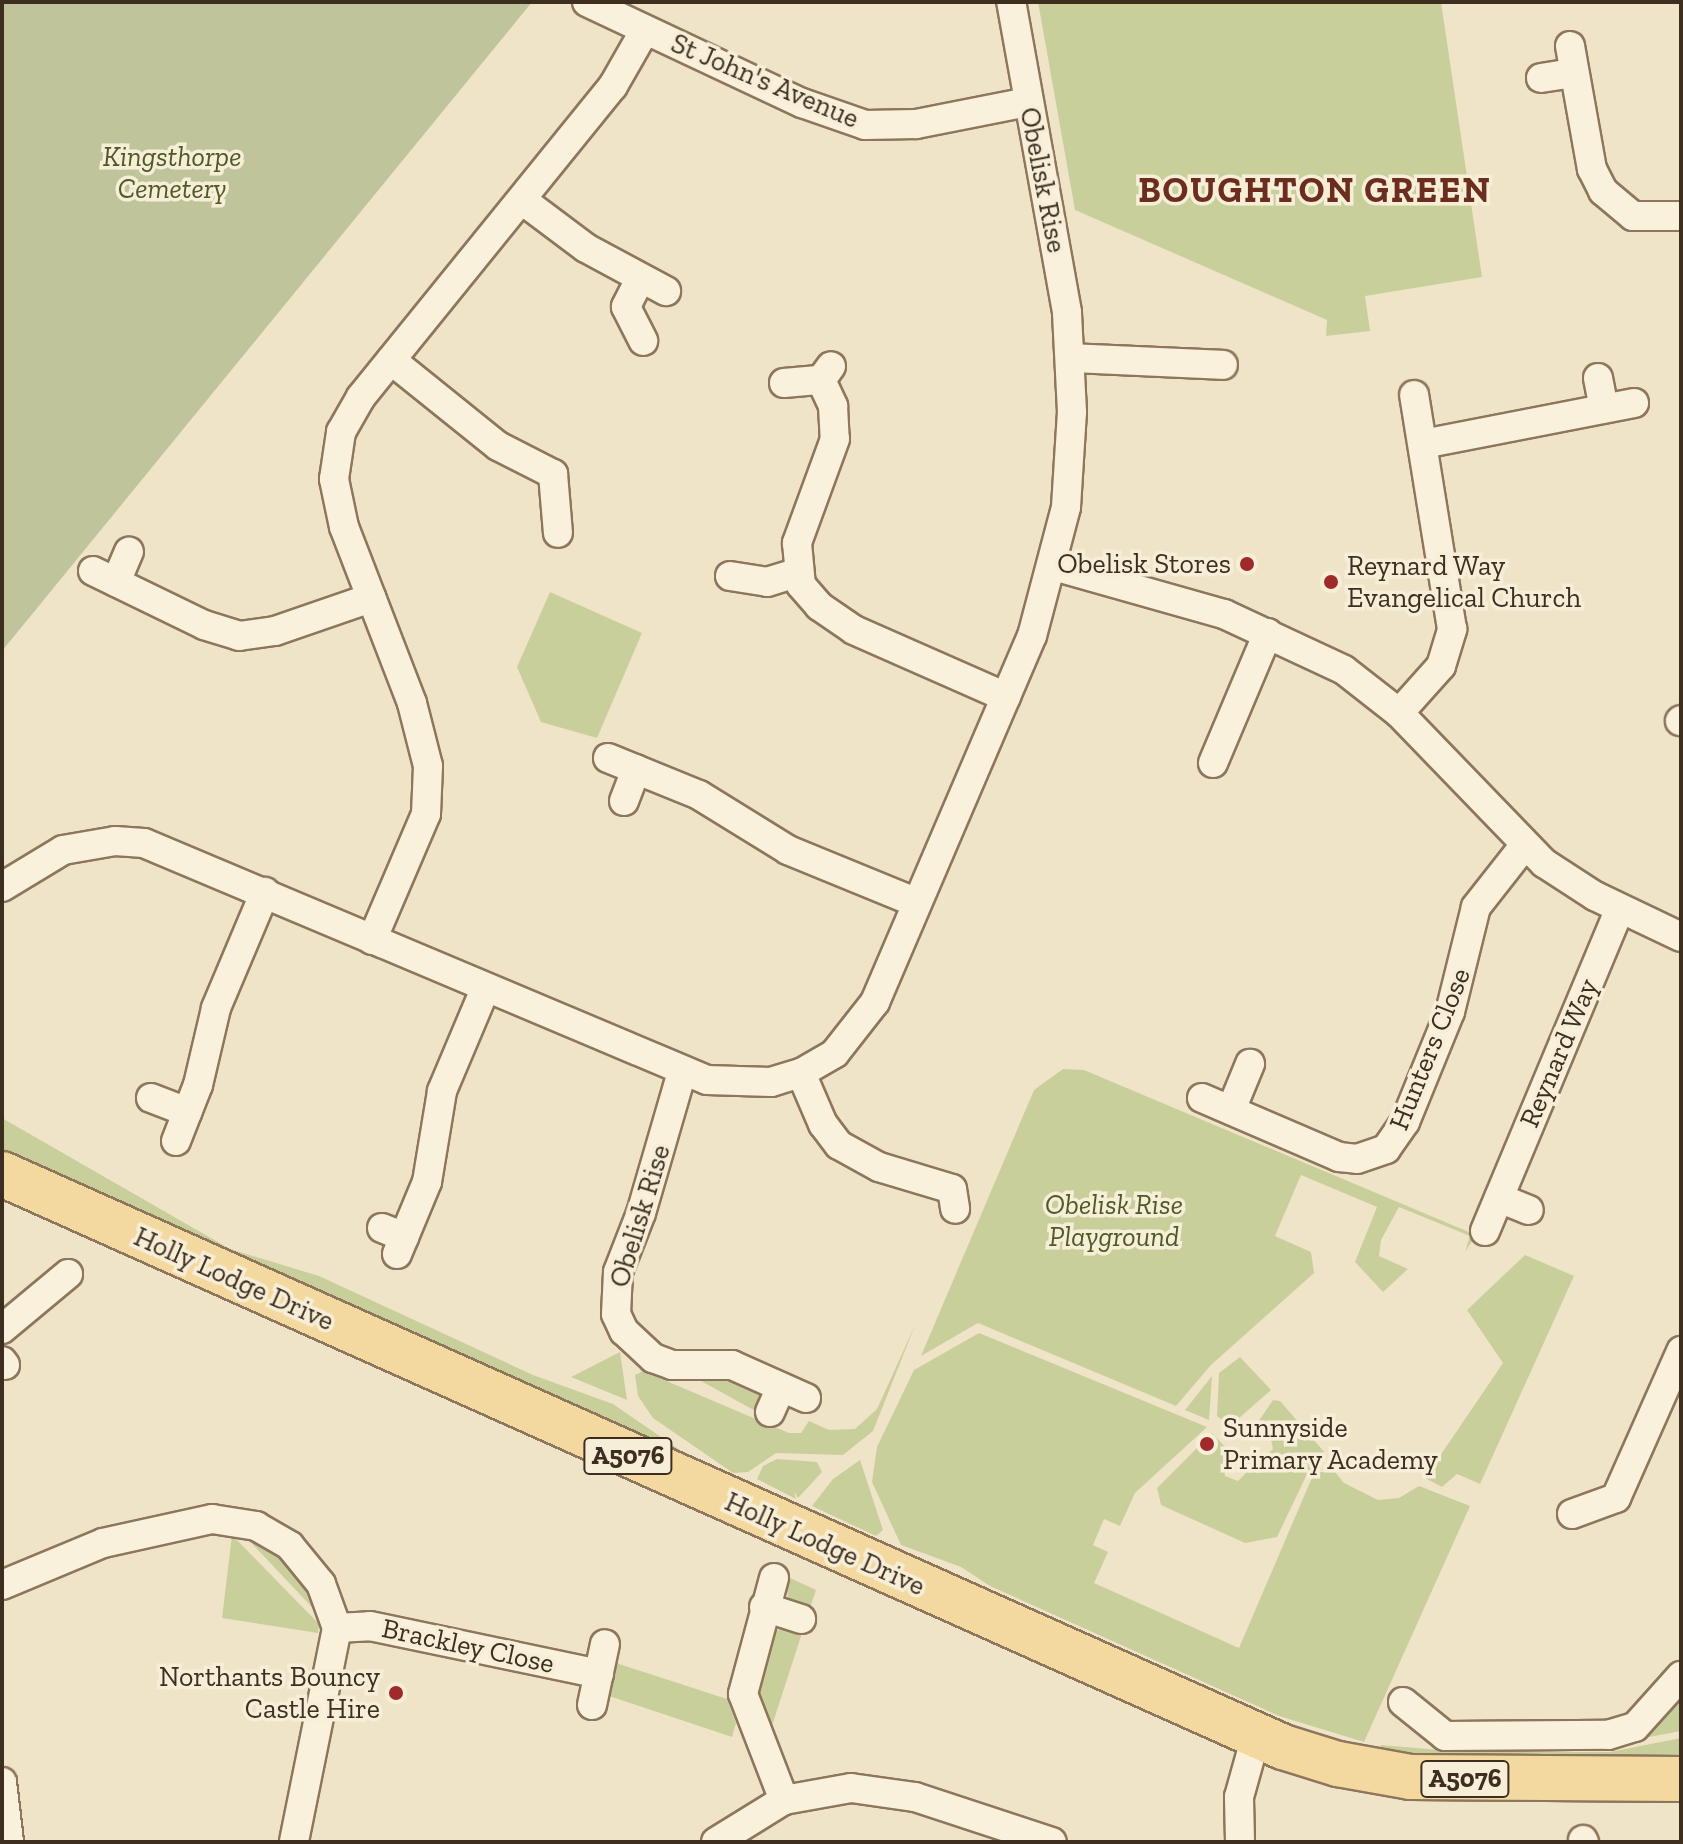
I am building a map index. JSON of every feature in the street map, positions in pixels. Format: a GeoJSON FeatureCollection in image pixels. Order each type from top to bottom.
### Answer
{"type":"FeatureCollection","features":[{"type":"Feature","properties":{"kind":"main road","name":"Holly Lodge Drive"},"geometry":{"type":"LineString","coordinates":[[2,1174],[1256,1736],[1338,1764],[1410,1777],[1681,1779]]}},
{"type":"Feature","properties":{"kind":"street","name":"St John's Avenue"},"geometry":{"type":"LineString","coordinates":[[587,2],[802,103],[865,125],[916,124],[1028,102]]}},
{"type":"Feature","properties":{"kind":"street","name":"Obelisk Rise"},"geometry":{"type":"LineString","coordinates":[[2,887],[63,850],[115,841],[172,851],[682,1072],[729,1084],[771,1082],[801,1073],[835,1053],[864,1022],[1006,697],[1054,566],[1071,457],[1071,358],[1054,232],[1011,2]]}},
{"type":"Feature","properties":{"kind":"street","name":"St John's Avenue"},"geometry":{"type":"LineString","coordinates":[[372,940],[426,814],[430,791],[421,731],[337,502],[336,451],[350,414],[613,86],[645,30]]}},
{"type":"Feature","properties":{"kind":"street"},"geometry":{"type":"LineString","coordinates":[[1541,78],[1572,60],[1592,169],[1603,191],[1633,216],[1681,216]]}},
{"type":"Feature","properties":{"kind":"street"},"geometry":{"type":"LineString","coordinates":[[522,200],[586,248],[666,291]]}},
{"type":"Feature","properties":{"kind":"street"},"geometry":{"type":"LineString","coordinates":[[640,279],[626,307],[643,341]]}},
{"type":"Feature","properties":{"kind":"street"},"geometry":{"type":"LineString","coordinates":[[1071,358],[1223,365]]}},
{"type":"Feature","properties":{"kind":"street"},"geometry":{"type":"LineString","coordinates":[[391,360],[498,446],[553,474],[558,533]]}},
{"type":"Feature","properties":{"kind":"street"},"geometry":{"type":"LineString","coordinates":[[784,383],[826,372],[833,406],[835,439],[797,543],[796,573],[819,606],[854,630],[1006,697]]}},
{"type":"Feature","properties":{"kind":"street"},"geometry":{"type":"LineString","coordinates":[[1598,378],[1604,408]]}},
{"type":"Feature","properties":{"kind":"street"},"geometry":{"type":"LineString","coordinates":[[1399,713],[1441,666],[1451,643],[1450,609],[1414,395]]}},
{"type":"Feature","properties":{"kind":"street"},"geometry":{"type":"LineString","coordinates":[[1423,444],[1634,403]]}},
{"type":"Feature","properties":{"kind":"street"},"geometry":{"type":"LineString","coordinates":[[129,552],[104,576],[204,625],[239,636],[275,631],[371,598]]}},
{"type":"Feature","properties":{"kind":"street"},"geometry":{"type":"LineString","coordinates":[[1054,566],[1180,600],[1268,633],[1344,670],[1399,713],[1524,846],[1569,880],[1620,909],[1681,937]]}},
{"type":"Feature","properties":{"kind":"street"},"geometry":{"type":"LineString","coordinates":[[730,576],[767,582],[796,573]]}},
{"type":"Feature","properties":{"kind":"street"},"geometry":{"type":"LineString","coordinates":[[1213,763],[1268,633]]}},
{"type":"Feature","properties":{"kind":"street"},"geometry":{"type":"LineString","coordinates":[[608,758],[699,795],[788,850],[917,903]]}},
{"type":"Feature","properties":{"kind":"street"},"geometry":{"type":"LineString","coordinates":[[624,801],[636,769]]}},
{"type":"Feature","properties":{"kind":"street","name":"Hunters Close"},"geometry":{"type":"LineString","coordinates":[[1202,1098],[1339,1157],[1357,1159],[1386,1149],[1405,1122],[1450,1012],[1476,907],[1524,846]]}},
{"type":"Feature","properties":{"kind":"street"},"geometry":{"type":"LineString","coordinates":[[176,1141],[216,1008],[265,892]]}},
{"type":"Feature","properties":{"kind":"street","name":"Reynard Way"},"geometry":{"type":"LineString","coordinates":[[1485,1231],[1620,909]]}},
{"type":"Feature","properties":{"kind":"street"},"geometry":{"type":"LineString","coordinates":[[394,1240],[427,1182],[442,1091],[485,989]]}},
{"type":"Feature","properties":{"kind":"street"},"geometry":{"type":"LineString","coordinates":[[1231,1110],[1250,1064]]}},
{"type":"Feature","properties":{"kind":"street","name":"Obelisk Rise"},"geometry":{"type":"LineString","coordinates":[[682,1072],[641,1213],[618,1272],[616,1314],[624,1331],[653,1358],[672,1365],[732,1365],[786,1399]]}},
{"type":"Feature","properties":{"kind":"street"},"geometry":{"type":"LineString","coordinates":[[801,1073],[823,1124],[849,1153],[958,1192]]}},
{"type":"Feature","properties":{"kind":"street"},"geometry":{"type":"LineString","coordinates":[[151,1098],[187,1112]]}},
{"type":"Feature","properties":{"kind":"street"},"geometry":{"type":"LineString","coordinates":[[1499,1198],[1529,1210]]}},
{"type":"Feature","properties":{"kind":"street"},"geometry":{"type":"LineString","coordinates":[[2,1329],[68,1274]]}},
{"type":"Feature","properties":{"kind":"street"},"geometry":{"type":"LineString","coordinates":[[1572,1514],[1616,1498],[1681,1351]]}},
{"type":"Feature","properties":{"kind":"street"},"geometry":{"type":"LineString","coordinates":[[2,1585],[138,1532],[235,1520],[272,1532],[307,1563],[329,1600],[337,1628],[294,1842]]}},
{"type":"Feature","properties":{"kind":"street"},"geometry":{"type":"LineString","coordinates":[[774,1578],[743,1694],[784,1800]]}},
{"type":"Feature","properties":{"kind":"street"},"geometry":{"type":"LineString","coordinates":[[764,1607],[801,1619]]}},
{"type":"Feature","properties":{"kind":"street","name":"Brackley Close"},"geometry":{"type":"LineString","coordinates":[[337,1628],[370,1626],[599,1674]]}},
{"type":"Feature","properties":{"kind":"street"},"geometry":{"type":"LineString","coordinates":[[592,1705],[605,1644]]}},
{"type":"Feature","properties":{"kind":"street"},"geometry":{"type":"LineString","coordinates":[[1403,1702],[1445,1736],[1608,1735],[1635,1727],[1681,1676]]}},
{"type":"Feature","properties":{"kind":"street"},"geometry":{"type":"LineString","coordinates":[[1240,1842],[1239,1797],[1256,1736]]}},
{"type":"Feature","properties":{"kind":"street"},"geometry":{"type":"LineString","coordinates":[[2,1782],[9,1842]]}},
{"type":"Feature","properties":{"kind":"street"},"geometry":{"type":"LineString","coordinates":[[716,1842],[784,1800],[829,1789],[884,1790],[1044,1841]]}},
{"type":"Feature","properties":{"kind":"green space","name":"Kingsthorpe Cemetery"},"geometry":{"type":"Polygon","coordinates":[[[2,2],[532,2],[2,651],[2,2]]]}},
{"type":"Feature","properties":{"kind":"green space"},"geometry":{"type":"Polygon","coordinates":[[[1038,2],[1441,2],[1482,277],[1365,296],[1370,331],[1326,336],[1327,320],[1075,210],[1038,2]]]}},
{"type":"Feature","properties":{"kind":"green space"},"geometry":{"type":"Polygon","coordinates":[[[550,592],[642,633],[597,738],[541,722],[517,667],[550,592]]]}},
{"type":"Feature","properties":{"kind":"green space","name":"Obelisk Rise Playground"},"geometry":{"type":"Polygon","coordinates":[[[1063,1069],[1084,1070],[1476,1235],[1465,1252],[1470,1236],[1399,1207],[1381,1240],[1379,1256],[1408,1269],[1383,1292],[1355,1262],[1377,1207],[1301,1175],[1275,1236],[1311,1252],[1314,1273],[1211,1365],[1176,1406],[978,1323],[921,1356],[1034,1090],[1063,1069]]]}},
{"type":"Feature","properties":{"kind":"green space"},"geometry":{"type":"Polygon","coordinates":[[[2,1118],[230,1249],[319,1276],[533,1375],[613,1404],[699,1463],[2,1154],[2,1118]]]}},
{"type":"Feature","properties":{"kind":"green space"},"geometry":{"type":"Polygon","coordinates":[[[1525,1255],[1574,1276],[1480,1484],[1457,1474],[1442,1487],[1425,1478],[1503,1363],[1467,1310],[1525,1255]]]}},
{"type":"Feature","properties":{"kind":"green space"},"geometry":{"type":"Polygon","coordinates":[[[916,1323],[873,1431],[843,1455],[776,1453],[748,1472],[733,1473],[653,1418],[638,1396],[635,1375],[643,1371],[789,1433],[801,1433],[809,1421],[829,1430],[855,1429],[877,1409],[916,1323]]]}},
{"type":"Feature","properties":{"kind":"green space"},"geometry":{"type":"Polygon","coordinates":[[[979,1333],[1207,1427],[1135,1493],[1120,1526],[1104,1519],[1093,1545],[1108,1552],[1094,1583],[1239,1648],[1311,1480],[1320,1472],[1335,1472],[1344,1483],[1378,1500],[1399,1498],[1419,1486],[1470,1506],[1364,1742],[1279,1716],[990,1586],[961,1567],[901,1545],[872,1482],[877,1447],[914,1370],[979,1333]]]}},
{"type":"Feature","properties":{"kind":"green space"},"geometry":{"type":"Polygon","coordinates":[[[620,1352],[627,1400],[571,1377],[620,1352]]]}},
{"type":"Feature","properties":{"kind":"green space"},"geometry":{"type":"Polygon","coordinates":[[[1240,1357],[1271,1390],[1230,1426],[1217,1416],[1219,1373],[1240,1357]]]}},
{"type":"Feature","properties":{"kind":"green space"},"geometry":{"type":"Polygon","coordinates":[[[724,1373],[762,1390],[759,1413],[692,1376],[724,1373]]]}},
{"type":"Feature","properties":{"kind":"green space"},"geometry":{"type":"Polygon","coordinates":[[[1212,1376],[1209,1420],[1185,1410],[1212,1376]]]}},
{"type":"Feature","properties":{"kind":"green space"},"geometry":{"type":"Polygon","coordinates":[[[1273,1400],[1280,1401],[1326,1454],[1308,1472],[1277,1537],[1245,1543],[1161,1505],[1157,1488],[1212,1433],[1231,1453],[1223,1461],[1225,1476],[1238,1481],[1247,1472],[1245,1459],[1250,1454],[1263,1459],[1273,1449],[1270,1435],[1258,1422],[1273,1400]]]}},
{"type":"Feature","properties":{"kind":"green space"},"geometry":{"type":"Polygon","coordinates":[[[777,1459],[817,1462],[822,1472],[798,1498],[794,1491],[796,1499],[757,1479],[763,1466],[777,1459]]]}},
{"type":"Feature","properties":{"kind":"green space"},"geometry":{"type":"Polygon","coordinates":[[[860,1460],[883,1530],[876,1536],[812,1506],[833,1479],[860,1460]]]}},
{"type":"Feature","properties":{"kind":"green space"},"geometry":{"type":"Polygon","coordinates":[[[240,1531],[291,1559],[326,1622],[240,1531]]]}},
{"type":"Feature","properties":{"kind":"green space"},"geometry":{"type":"Polygon","coordinates":[[[232,1535],[319,1624],[318,1633],[222,1618],[232,1535]]]}},
{"type":"Feature","properties":{"kind":"green space"},"geometry":{"type":"Polygon","coordinates":[[[786,1576],[816,1590],[809,1611],[788,1598],[786,1576]]]}},
{"type":"Feature","properties":{"kind":"green space"},"geometry":{"type":"Polygon","coordinates":[[[784,1627],[803,1630],[769,1735],[753,1689],[772,1633],[784,1627]]]}},
{"type":"Feature","properties":{"kind":"green space"},"geometry":{"type":"Polygon","coordinates":[[[616,1663],[727,1699],[736,1723],[732,1737],[609,1696],[616,1663]]]}},
{"type":"Feature","properties":{"kind":"green space"},"geometry":{"type":"Polygon","coordinates":[[[1681,1690],[1681,1731],[1628,1741],[1681,1690]]]}},
{"type":"Feature","properties":{"kind":"green space"},"geometry":{"type":"Polygon","coordinates":[[[1681,1738],[1681,1763],[1375,1757],[1381,1745],[1463,1752],[1610,1752],[1681,1738]]]}},
{"type":"Feature","properties":{"kind":"place","name":"Obelisk Stores"},"geometry":{"type":"Point","coordinates":[1247,564]}},
{"type":"Feature","properties":{"kind":"place","name":"Reynard Way Evangelical Church"},"geometry":{"type":"Point","coordinates":[1331,582]}},
{"type":"Feature","properties":{"kind":"place","name":"Sunnyside Primary Academy"},"geometry":{"type":"Point","coordinates":[1207,1444]}},
{"type":"Feature","properties":{"kind":"place","name":"Northants Bouncy Castle Hire"},"geometry":{"type":"Point","coordinates":[396,1693]}},
{"type":"Feature","properties":{"kind":"district","name":"BOUGHTON GREEN"},"geometry":{"type":"Point","coordinates":[1315,190]}}]}
